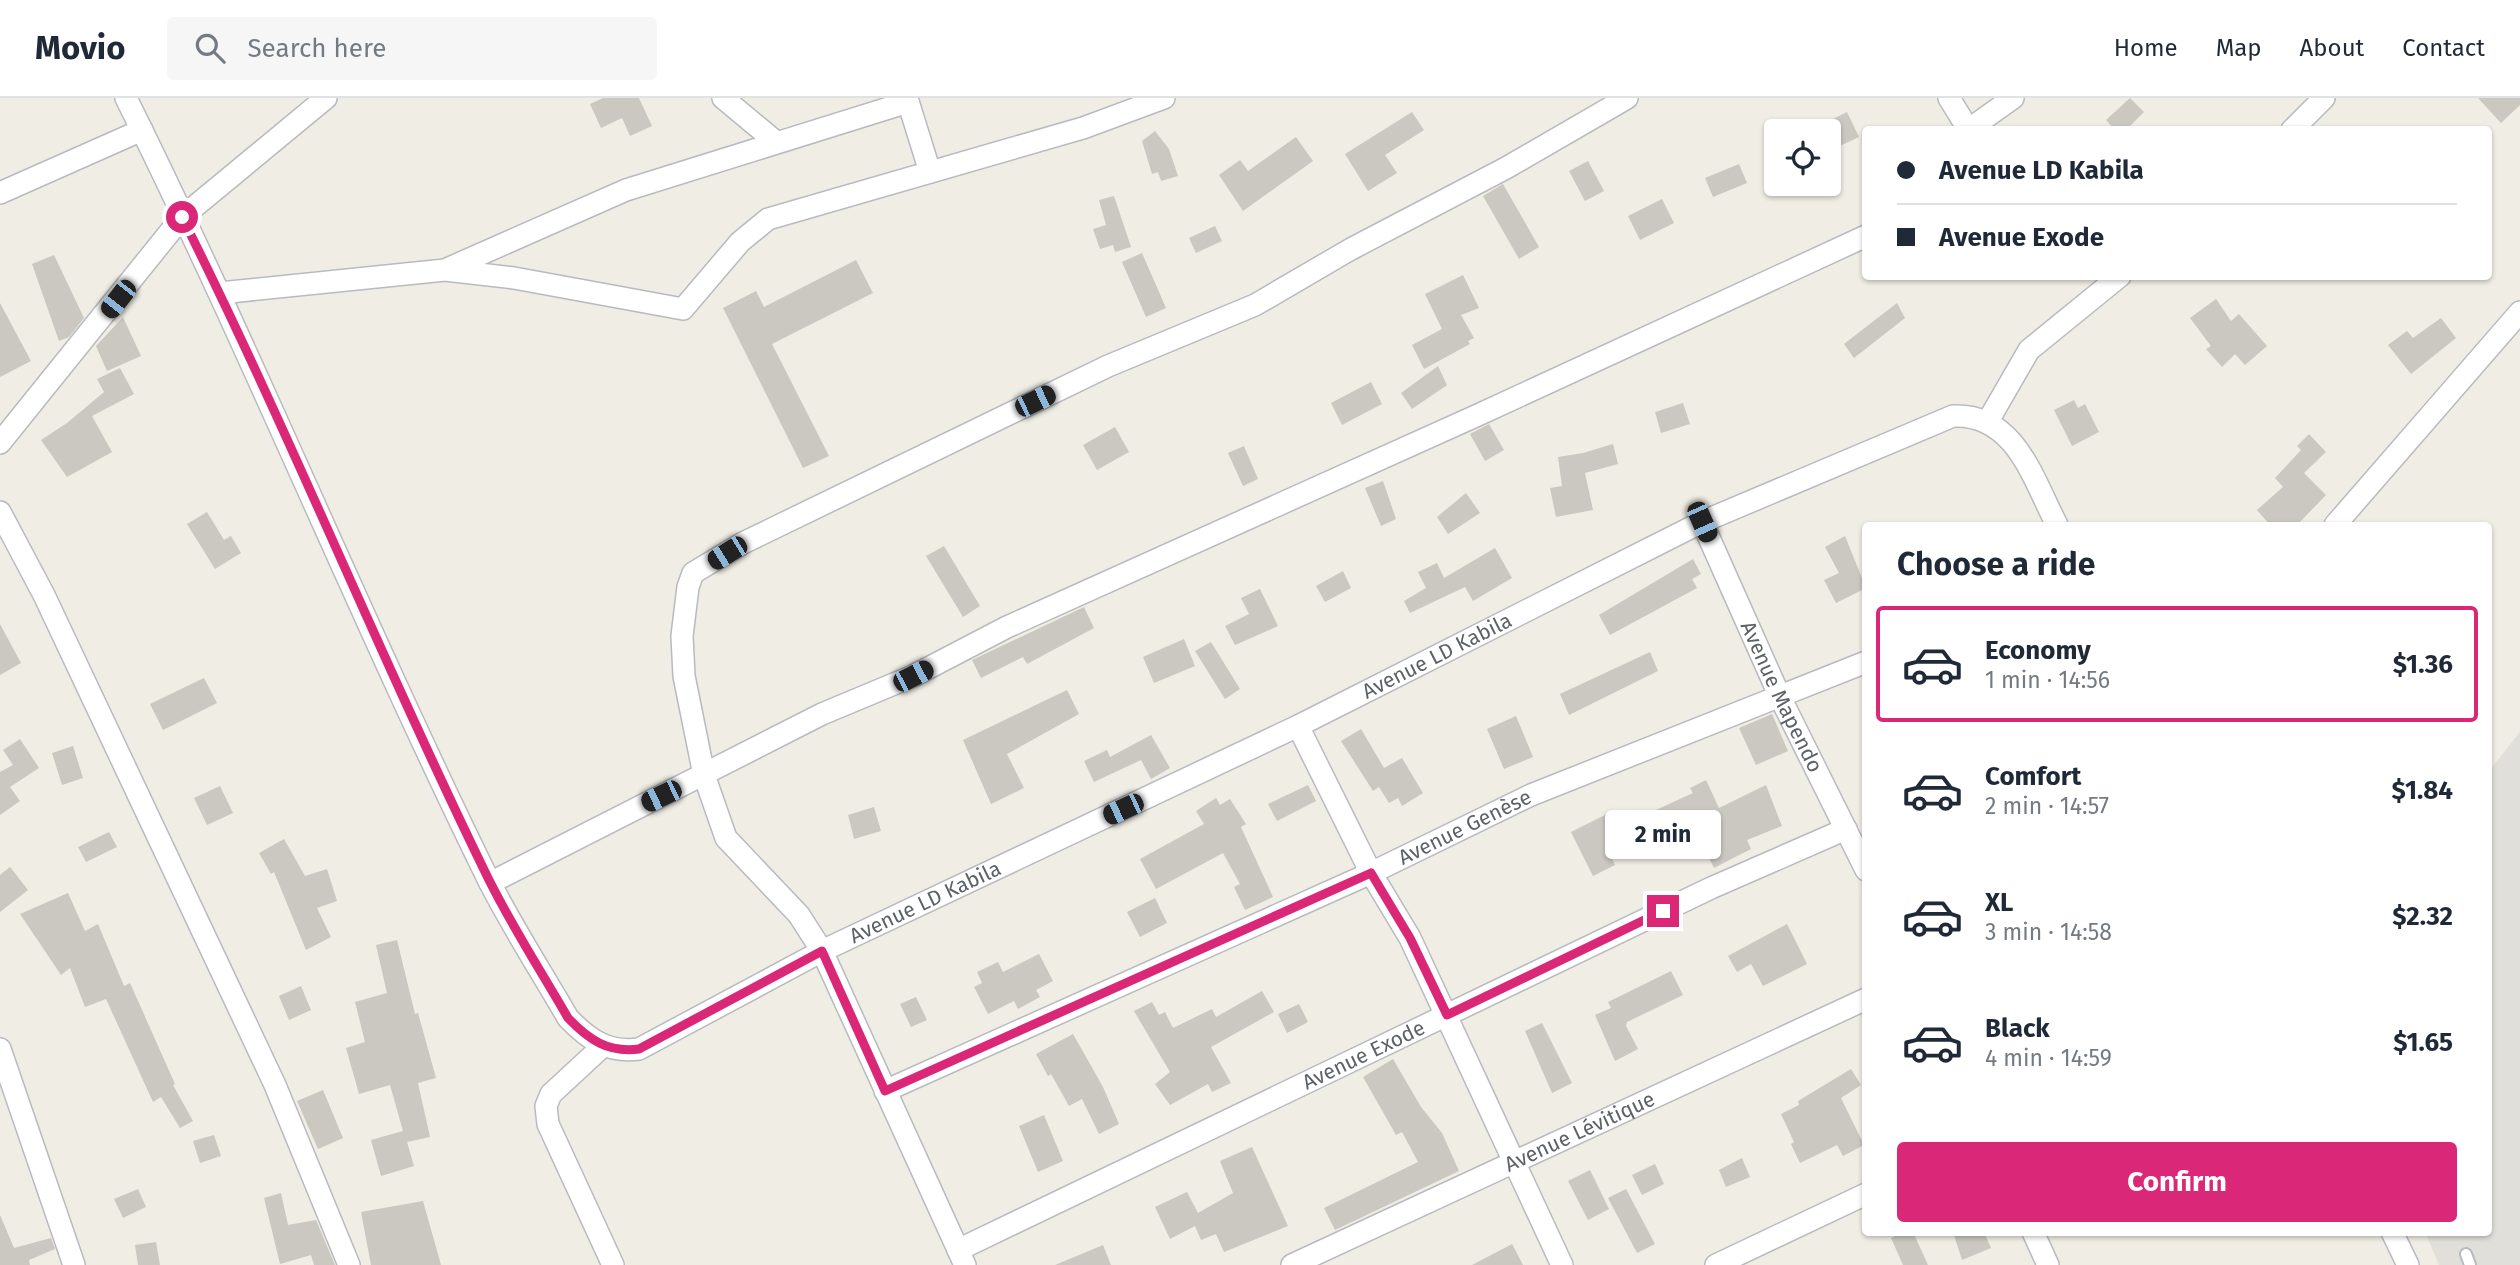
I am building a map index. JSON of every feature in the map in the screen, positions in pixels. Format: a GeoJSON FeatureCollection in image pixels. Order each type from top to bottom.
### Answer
{"type":"FeatureCollection","features":[{"type":"Feature","properties":{"kind":"street"},"geometry":{"type":"LineString","coordinates":[[127,98],[220,293],[351,586],[491,883],[568,1018],[585,1036],[603,1046],[551,1094],[546,1106],[553,1134],[613,1265]]}},
{"type":"Feature","properties":{"kind":"street"},"geometry":{"type":"LineString","coordinates":[[0,443],[182,217],[326,98]]}},
{"type":"Feature","properties":{"kind":"street"},"geometry":{"type":"LineString","coordinates":[[723,98],[776,142]]}},
{"type":"Feature","properties":{"kind":"street"},"geometry":{"type":"LineString","coordinates":[[220,293],[445,270],[514,278],[684,309],[740,242],[768,219],[1083,128],[1164,98]]}},
{"type":"Feature","properties":{"kind":"street"},"geometry":{"type":"LineString","coordinates":[[962,1258],[822,951],[799,915],[726,838],[704,775],[684,676],[682,636],[688,587],[693,573],[743,543],[1108,366],[1255,305],[1627,98]]}},
{"type":"Feature","properties":{"kind":"street"},"geometry":{"type":"LineString","coordinates":[[1949,98],[1966,126]]}},
{"type":"Feature","properties":{"kind":"street"},"geometry":{"type":"LineString","coordinates":[[1972,126],[2013,98]]}},
{"type":"Feature","properties":{"kind":"street"},"geometry":{"type":"LineString","coordinates":[[2295,126],[2324,98]]}},
{"type":"Feature","properties":{"kind":"street"},"geometry":{"type":"LineString","coordinates":[[445,270],[626,190],[907,100],[930,172]]}},
{"type":"Feature","properties":{"kind":"street"},"geometry":{"type":"LineString","coordinates":[[0,193],[142,130]]}},
{"type":"Feature","properties":{"kind":"street"},"geometry":{"type":"LineString","coordinates":[[491,883],[598,826],[822,714],[913,676],[1007,627],[1478,415],[1862,238]]}},
{"type":"Feature","properties":{"kind":"street"},"geometry":{"type":"LineString","coordinates":[[2055,522],[2019,451],[2006,433],[1988,421],[2029,350],[2115,280]]}},
{"type":"Feature","properties":{"kind":"street"},"geometry":{"type":"LineString","coordinates":[[2338,522],[2520,312]]}},
{"type":"Feature","properties":{"kind":"street","name":"Avenue LD Kabila"},"geometry":{"type":"LineString","coordinates":[[603,1046],[621,1051],[639,1049],[822,951],[1298,726],[1702,522],[1953,416],[1972,415],[1988,421]]}},
{"type":"Feature","properties":{"kind":"street"},"geometry":{"type":"LineString","coordinates":[[0,512],[44,595],[275,1085],[349,1265]]}},
{"type":"Feature","properties":{"kind":"street","name":"Avenue Mapendo"},"geometry":{"type":"LineString","coordinates":[[1702,522],[1780,697],[1862,862]]}},
{"type":"Feature","properties":{"kind":"street","name":"Avenue Genèse"},"geometry":{"type":"LineString","coordinates":[[885,1091],[1371,873],[1531,795],[1862,664]]}},
{"type":"Feature","properties":{"kind":"street"},"geometry":{"type":"LineString","coordinates":[[1298,726],[1371,873],[1410,938],[1562,1265]]}},
{"type":"Feature","properties":{"kind":"street","name":"Avenue Exode"},"geometry":{"type":"LineString","coordinates":[[962,1258],[1447,1015],[1711,888],[1846,829]]}},
{"type":"Feature","properties":{"kind":"street","name":"Avenue Lévitique"},"geometry":{"type":"LineString","coordinates":[[1292,1265],[1862,1001]]}},
{"type":"Feature","properties":{"kind":"street"},"geometry":{"type":"LineString","coordinates":[[0,1049],[74,1265]]}},
{"type":"Feature","properties":{"kind":"street"},"geometry":{"type":"LineString","coordinates":[[1716,1265],[1862,1196]]}},
{"type":"Feature","properties":{"kind":"street"},"geometry":{"type":"LineString","coordinates":[[2035,1236],[2048,1265]]}},
{"type":"Feature","properties":{"kind":"street"},"geometry":{"type":"LineString","coordinates":[[2394,1236],[2408,1265]]}},
{"type":"Feature","properties":{"kind":"shaded area"},"geometry":{"type":"Polygon","coordinates":[[[2520,732],[2520,1265],[2439,1265],[2427,1236],[2492,1236],[2492,767],[2520,732]]]}},
{"type":"Feature","properties":{"kind":"building"},"geometry":{"type":"Polygon","coordinates":[[[603,98],[639,98],[652,126],[630,136],[622,118],[601,128],[590,104],[603,98]]]}},
{"type":"Feature","properties":{"kind":"building"},"geometry":{"type":"Polygon","coordinates":[[[2130,98],[2144,112],[2130,126],[2111,126],[2106,120],[2130,98]]]}},
{"type":"Feature","properties":{"kind":"building"},"geometry":{"type":"Polygon","coordinates":[[[2478,98],[2520,98],[2520,105],[2501,123],[2478,98]]]}},
{"type":"Feature","properties":{"kind":"building"},"geometry":{"type":"Polygon","coordinates":[[[1412,112],[1424,130],[1385,155],[1397,173],[1368,191],[1345,154],[1412,112]]]}},
{"type":"Feature","properties":{"kind":"building"},"geometry":{"type":"Polygon","coordinates":[[[1847,112],[1859,137],[1841,145],[1841,119],[1833,119],[1847,112]]]}},
{"type":"Feature","properties":{"kind":"building"},"geometry":{"type":"Polygon","coordinates":[[[1155,131],[1169,149],[1178,176],[1161,181],[1158,172],[1152,174],[1142,141],[1155,131]]]}},
{"type":"Feature","properties":{"kind":"building"},"geometry":{"type":"Polygon","coordinates":[[[1296,137],[1313,161],[1243,211],[1219,175],[1240,160],[1248,171],[1296,137]]]}},
{"type":"Feature","properties":{"kind":"building"},"geometry":{"type":"Polygon","coordinates":[[[1588,161],[1604,191],[1585,201],[1569,171],[1588,161]]]}},
{"type":"Feature","properties":{"kind":"building"},"geometry":{"type":"Polygon","coordinates":[[[1739,164],[1747,183],[1713,197],[1705,178],[1739,164]]]}},
{"type":"Feature","properties":{"kind":"building"},"geometry":{"type":"Polygon","coordinates":[[[1503,184],[1539,247],[1519,259],[1483,196],[1503,184]]]}},
{"type":"Feature","properties":{"kind":"building"},"geometry":{"type":"Polygon","coordinates":[[[1114,196],[1131,247],[1115,252],[1113,245],[1100,249],[1093,229],[1106,225],[1099,200],[1114,196]]]}},
{"type":"Feature","properties":{"kind":"building"},"geometry":{"type":"Polygon","coordinates":[[[1662,199],[1674,223],[1640,240],[1628,216],[1662,199]]]}},
{"type":"Feature","properties":{"kind":"building"},"geometry":{"type":"Polygon","coordinates":[[[1215,226],[1222,241],[1196,253],[1189,238],[1215,226]]]}},
{"type":"Feature","properties":{"kind":"building"},"geometry":{"type":"Polygon","coordinates":[[[1142,253],[1166,308],[1146,317],[1122,262],[1142,253]]]}},
{"type":"Feature","properties":{"kind":"building"},"geometry":{"type":"Polygon","coordinates":[[[54,255],[84,318],[69,337],[59,341],[32,264],[54,255]]]}},
{"type":"Feature","properties":{"kind":"building"},"geometry":{"type":"Polygon","coordinates":[[[856,260],[873,293],[772,344],[829,456],[803,468],[723,308],[756,291],[764,307],[856,260]]]}},
{"type":"Feature","properties":{"kind":"building"},"geometry":{"type":"Polygon","coordinates":[[[1463,275],[1479,308],[1461,315],[1474,338],[1468,341],[1470,344],[1424,369],[1412,345],[1442,329],[1425,294],[1463,275]]]}},
{"type":"Feature","properties":{"kind":"building"},"geometry":{"type":"Polygon","coordinates":[[[2216,299],[2231,321],[2239,314],[2267,346],[2245,365],[2235,354],[2222,367],[2206,349],[2211,346],[2190,318],[2216,299]]]}},
{"type":"Feature","properties":{"kind":"building"},"geometry":{"type":"Polygon","coordinates":[[[0,303],[31,361],[0,377],[0,303]]]}},
{"type":"Feature","properties":{"kind":"building"},"geometry":{"type":"Polygon","coordinates":[[[1897,303],[1905,318],[1854,358],[1844,344],[1897,303]]]}},
{"type":"Feature","properties":{"kind":"building"},"geometry":{"type":"Polygon","coordinates":[[[123,317],[141,356],[107,371],[96,346],[123,317]]]}},
{"type":"Feature","properties":{"kind":"building"},"geometry":{"type":"Polygon","coordinates":[[[2441,318],[2456,338],[2411,374],[2388,345],[2407,331],[2413,338],[2441,318]]]}},
{"type":"Feature","properties":{"kind":"building"},"geometry":{"type":"Polygon","coordinates":[[[1438,366],[1447,385],[1412,409],[1401,393],[1438,366]]]}},
{"type":"Feature","properties":{"kind":"building"},"geometry":{"type":"Polygon","coordinates":[[[120,368],[134,394],[92,416],[112,452],[67,477],[41,440],[67,423],[104,392],[97,379],[120,368]]]}},
{"type":"Feature","properties":{"kind":"building"},"geometry":{"type":"Polygon","coordinates":[[[1371,382],[1382,404],[1342,425],[1331,403],[1371,382]]]}},
{"type":"Feature","properties":{"kind":"building"},"geometry":{"type":"Polygon","coordinates":[[[2074,400],[2078,408],[2085,404],[2099,432],[2072,446],[2054,410],[2074,400]]]}},
{"type":"Feature","properties":{"kind":"building"},"geometry":{"type":"Polygon","coordinates":[[[1683,403],[1690,424],[1661,433],[1655,412],[1683,403]]]}},
{"type":"Feature","properties":{"kind":"building"},"geometry":{"type":"Polygon","coordinates":[[[1489,424],[1504,450],[1485,461],[1470,434],[1489,424]]]}},
{"type":"Feature","properties":{"kind":"building"},"geometry":{"type":"Polygon","coordinates":[[[1115,427],[1129,452],[1097,470],[1083,445],[1115,427]]]}},
{"type":"Feature","properties":{"kind":"building"},"geometry":{"type":"Polygon","coordinates":[[[2309,434],[2326,452],[2304,473],[2326,495],[2300,522],[2267,522],[2257,510],[2283,487],[2275,478],[2301,450],[2297,446],[2309,434]]]}},
{"type":"Feature","properties":{"kind":"building"},"geometry":{"type":"Polygon","coordinates":[[[1613,444],[1618,464],[1585,473],[1593,510],[1556,517],[1550,488],[1562,486],[1558,457],[1613,444]]]}},
{"type":"Feature","properties":{"kind":"building"},"geometry":{"type":"Polygon","coordinates":[[[1244,446],[1258,479],[1243,486],[1228,453],[1244,446]]]}},
{"type":"Feature","properties":{"kind":"building"},"geometry":{"type":"Polygon","coordinates":[[[1383,481],[1396,519],[1381,526],[1365,488],[1383,481]]]}},
{"type":"Feature","properties":{"kind":"building"},"geometry":{"type":"Polygon","coordinates":[[[1466,493],[1480,513],[1448,534],[1437,517],[1466,493]]]}},
{"type":"Feature","properties":{"kind":"building"},"geometry":{"type":"Polygon","coordinates":[[[207,512],[224,540],[231,536],[241,553],[215,569],[187,524],[207,512]]]}},
{"type":"Feature","properties":{"kind":"building"},"geometry":{"type":"Polygon","coordinates":[[[1845,536],[1862,578],[1862,590],[1836,603],[1824,580],[1839,573],[1825,547],[1845,536]]]}},
{"type":"Feature","properties":{"kind":"building"},"geometry":{"type":"Polygon","coordinates":[[[944,546],[980,606],[963,617],[926,556],[944,546]]]}},
{"type":"Feature","properties":{"kind":"building"},"geometry":{"type":"Polygon","coordinates":[[[1495,548],[1512,578],[1473,601],[1465,587],[1410,613],[1404,601],[1426,588],[1418,572],[1437,563],[1444,578],[1495,548]]]}},
{"type":"Feature","properties":{"kind":"building"},"geometry":{"type":"Polygon","coordinates":[[[1693,559],[1701,574],[1692,579],[1697,588],[1610,635],[1599,615],[1693,559]]]}},
{"type":"Feature","properties":{"kind":"building"},"geometry":{"type":"Polygon","coordinates":[[[1343,571],[1351,588],[1325,602],[1316,586],[1343,571]]]}},
{"type":"Feature","properties":{"kind":"building"},"geometry":{"type":"Polygon","coordinates":[[[1260,589],[1278,626],[1235,645],[1225,626],[1249,614],[1241,598],[1260,589]]]}},
{"type":"Feature","properties":{"kind":"building"},"geometry":{"type":"Polygon","coordinates":[[[1084,607],[1094,628],[1027,664],[1023,657],[981,678],[972,660],[1084,607]]]}},
{"type":"Feature","properties":{"kind":"building"},"geometry":{"type":"Polygon","coordinates":[[[0,624],[21,663],[0,675],[0,624]]]}},
{"type":"Feature","properties":{"kind":"building"},"geometry":{"type":"Polygon","coordinates":[[[1184,639],[1195,666],[1154,683],[1143,657],[1184,639]]]}},
{"type":"Feature","properties":{"kind":"building"},"geometry":{"type":"Polygon","coordinates":[[[1211,642],[1240,689],[1225,699],[1195,651],[1211,642]]]}},
{"type":"Feature","properties":{"kind":"building"},"geometry":{"type":"Polygon","coordinates":[[[1650,652],[1658,671],[1569,715],[1560,694],[1650,652]]]}},
{"type":"Feature","properties":{"kind":"building"},"geometry":{"type":"Polygon","coordinates":[[[204,678],[217,703],[163,730],[150,704],[204,678]]]}},
{"type":"Feature","properties":{"kind":"building"},"geometry":{"type":"Polygon","coordinates":[[[1067,690],[1079,714],[1007,754],[1024,788],[991,804],[963,740],[1067,690]]]}},
{"type":"Feature","properties":{"kind":"building"},"geometry":{"type":"Polygon","coordinates":[[[1772,714],[1788,751],[1756,765],[1739,728],[1772,714]]]}},
{"type":"Feature","properties":{"kind":"building"},"geometry":{"type":"Polygon","coordinates":[[[1516,716],[1533,757],[1504,769],[1487,729],[1516,716]]]}},
{"type":"Feature","properties":{"kind":"building"},"geometry":{"type":"Polygon","coordinates":[[[1361,729],[1384,768],[1402,758],[1423,793],[1402,806],[1398,798],[1389,803],[1379,787],[1373,791],[1341,741],[1361,729]]]}},
{"type":"Feature","properties":{"kind":"building"},"geometry":{"type":"Polygon","coordinates":[[[1151,735],[1170,768],[1151,779],[1141,760],[1094,782],[1084,761],[1107,750],[1110,757],[1151,735]]]}},
{"type":"Feature","properties":{"kind":"building"},"geometry":{"type":"Polygon","coordinates":[[[20,739],[39,768],[10,787],[20,801],[0,815],[0,772],[13,765],[3,750],[20,739]]]}},
{"type":"Feature","properties":{"kind":"building"},"geometry":{"type":"Polygon","coordinates":[[[73,746],[83,778],[62,785],[52,753],[73,746]]]}},
{"type":"Feature","properties":{"kind":"building"},"geometry":{"type":"Polygon","coordinates":[[[1706,780],[1719,808],[1766,785],[1782,826],[1747,840],[1751,849],[1714,868],[1696,832],[1667,851],[1656,835],[1609,853],[1615,865],[1593,876],[1571,832],[1615,810],[1618,817],[1629,812],[1631,816],[1644,812],[1645,815],[1693,793],[1690,788],[1706,780]]]}},
{"type":"Feature","properties":{"kind":"building"},"geometry":{"type":"Polygon","coordinates":[[[1308,785],[1316,801],[1277,821],[1268,804],[1308,785]]]}},
{"type":"Feature","properties":{"kind":"building"},"geometry":{"type":"Polygon","coordinates":[[[220,786],[233,813],[207,825],[194,798],[220,786]]]}},
{"type":"Feature","properties":{"kind":"building"},"geometry":{"type":"Polygon","coordinates":[[[1216,798],[1220,805],[1230,799],[1246,824],[1241,827],[1273,897],[1245,910],[1234,887],[1240,884],[1223,853],[1156,889],[1140,859],[1204,824],[1196,811],[1216,798]]]}},
{"type":"Feature","properties":{"kind":"building"},"geometry":{"type":"Polygon","coordinates":[[[874,807],[881,831],[854,839],[848,815],[874,807]]]}},
{"type":"Feature","properties":{"kind":"building"},"geometry":{"type":"Polygon","coordinates":[[[109,832],[117,847],[86,862],[78,847],[109,832]]]}},
{"type":"Feature","properties":{"kind":"building"},"geometry":{"type":"Polygon","coordinates":[[[284,839],[305,876],[327,869],[337,901],[317,908],[331,937],[306,950],[274,872],[271,874],[259,853],[284,839]]]}},
{"type":"Feature","properties":{"kind":"building"},"geometry":{"type":"Polygon","coordinates":[[[10,867],[28,890],[0,912],[0,875],[10,867]]]}},
{"type":"Feature","properties":{"kind":"building"},"geometry":{"type":"Polygon","coordinates":[[[68,893],[85,931],[98,924],[124,986],[130,983],[175,1084],[173,1085],[193,1121],[180,1128],[161,1097],[153,1102],[106,999],[85,1007],[70,968],[61,975],[20,914],[68,893]]]}},
{"type":"Feature","properties":{"kind":"building"},"geometry":{"type":"Polygon","coordinates":[[[1155,898],[1167,923],[1140,937],[1127,912],[1155,898]]]}},
{"type":"Feature","properties":{"kind":"building"},"geometry":{"type":"Polygon","coordinates":[[[1787,924],[1807,964],[1763,986],[1751,964],[1737,972],[1728,956],[1787,924]]]}},
{"type":"Feature","properties":{"kind":"building"},"geometry":{"type":"Polygon","coordinates":[[[397,940],[415,1014],[418,1013],[436,1078],[418,1083],[430,1137],[407,1142],[414,1166],[381,1176],[371,1140],[403,1131],[390,1085],[359,1094],[346,1048],[365,1042],[355,1002],[387,993],[376,945],[397,940]]]}},
{"type":"Feature","properties":{"kind":"building"},"geometry":{"type":"Polygon","coordinates":[[[1039,954],[1053,981],[1036,990],[1040,997],[1018,1009],[1014,1001],[988,1014],[974,987],[982,983],[977,972],[998,962],[1003,972],[1039,954]]]}},
{"type":"Feature","properties":{"kind":"building"},"geometry":{"type":"Polygon","coordinates":[[[1671,971],[1683,995],[1627,1022],[1626,1026],[1638,1049],[1615,1061],[1595,1015],[1611,1008],[1608,1002],[1671,971]]]}},
{"type":"Feature","properties":{"kind":"building"},"geometry":{"type":"Polygon","coordinates":[[[301,986],[311,1010],[289,1020],[279,996],[301,986]]]}},
{"type":"Feature","properties":{"kind":"building"},"geometry":{"type":"Polygon","coordinates":[[[1262,991],[1274,1012],[1211,1047],[1231,1083],[1212,1092],[1208,1084],[1170,1105],[1155,1084],[1170,1072],[1134,1011],[1152,1002],[1159,1015],[1165,1012],[1173,1028],[1212,1009],[1216,1017],[1262,991]]]}},
{"type":"Feature","properties":{"kind":"building"},"geometry":{"type":"Polygon","coordinates":[[[916,997],[927,1020],[911,1027],[900,1004],[916,997]]]}},
{"type":"Feature","properties":{"kind":"building"},"geometry":{"type":"Polygon","coordinates":[[[1299,1004],[1308,1022],[1287,1033],[1278,1014],[1299,1004]]]}},
{"type":"Feature","properties":{"kind":"building"},"geometry":{"type":"Polygon","coordinates":[[[1542,1023],[1572,1083],[1552,1093],[1525,1031],[1542,1023]]]}},
{"type":"Feature","properties":{"kind":"building"},"geometry":{"type":"Polygon","coordinates":[[[1073,1034],[1103,1087],[1119,1124],[1099,1134],[1082,1099],[1069,1106],[1036,1054],[1073,1034]]]}},
{"type":"Feature","properties":{"kind":"building"},"geometry":{"type":"Polygon","coordinates":[[[1393,1059],[1421,1107],[1442,1133],[1459,1171],[1335,1230],[1324,1208],[1418,1162],[1402,1132],[1396,1135],[1363,1077],[1393,1059]]]}},
{"type":"Feature","properties":{"kind":"building"},"geometry":{"type":"Polygon","coordinates":[[[1851,1069],[1861,1085],[1841,1098],[1862,1146],[1843,1156],[1837,1145],[1800,1163],[1781,1114],[1799,1105],[1798,1101],[1851,1069]]]}},
{"type":"Feature","properties":{"kind":"building"},"geometry":{"type":"Polygon","coordinates":[[[323,1090],[343,1138],[318,1149],[297,1101],[323,1090]]]}},
{"type":"Feature","properties":{"kind":"building"},"geometry":{"type":"Polygon","coordinates":[[[1044,1115],[1063,1161],[1038,1172],[1019,1126],[1044,1115]]]}},
{"type":"Feature","properties":{"kind":"building"},"geometry":{"type":"Polygon","coordinates":[[[214,1135],[221,1156],[200,1163],[193,1141],[214,1135]]]}},
{"type":"Feature","properties":{"kind":"building"},"geometry":{"type":"Polygon","coordinates":[[[1252,1147],[1288,1226],[1224,1252],[1216,1234],[1201,1240],[1195,1226],[1170,1239],[1155,1207],[1187,1192],[1198,1213],[1233,1193],[1220,1161],[1252,1147]]]}},
{"type":"Feature","properties":{"kind":"building"},"geometry":{"type":"Polygon","coordinates":[[[1742,1158],[1750,1177],[1726,1187],[1719,1170],[1742,1158]]]}},
{"type":"Feature","properties":{"kind":"building"},"geometry":{"type":"Polygon","coordinates":[[[1655,1164],[1664,1184],[1642,1195],[1632,1175],[1655,1164]]]}},
{"type":"Feature","properties":{"kind":"building"},"geometry":{"type":"Polygon","coordinates":[[[1590,1170],[1609,1209],[1588,1220],[1568,1181],[1590,1170]]]}},
{"type":"Feature","properties":{"kind":"building"},"geometry":{"type":"Polygon","coordinates":[[[138,1189],[146,1207],[123,1218],[114,1199],[138,1189]]]}},
{"type":"Feature","properties":{"kind":"building"},"geometry":{"type":"Polygon","coordinates":[[[1626,1189],[1655,1244],[1637,1253],[1608,1198],[1626,1189]]]}},
{"type":"Feature","properties":{"kind":"building"},"geometry":{"type":"Polygon","coordinates":[[[281,1193],[288,1225],[316,1220],[335,1265],[314,1265],[311,1255],[280,1264],[264,1198],[281,1193]]]}},
{"type":"Feature","properties":{"kind":"building"},"geometry":{"type":"Polygon","coordinates":[[[423,1201],[441,1265],[371,1265],[361,1212],[423,1201]]]}},
{"type":"Feature","properties":{"kind":"building"},"geometry":{"type":"Polygon","coordinates":[[[0,1215],[14,1248],[51,1238],[55,1249],[29,1260],[30,1265],[0,1265],[0,1215]]]}},
{"type":"Feature","properties":{"kind":"building"},"geometry":{"type":"Polygon","coordinates":[[[1915,1236],[1928,1265],[1903,1265],[1891,1238],[1915,1236]]]}},
{"type":"Feature","properties":{"kind":"building"},"geometry":{"type":"Polygon","coordinates":[[[1954,1236],[1986,1236],[1991,1248],[1962,1260],[1954,1236]]]}},
{"type":"Feature","properties":{"kind":"building"},"geometry":{"type":"Polygon","coordinates":[[[156,1242],[160,1265],[138,1265],[135,1245],[156,1242]]]}},
{"type":"Feature","properties":{"kind":"building"},"geometry":{"type":"Polygon","coordinates":[[[1512,1244],[1523,1265],[1472,1265],[1512,1244]]]}},
{"type":"Feature","properties":{"kind":"building"},"geometry":{"type":"Polygon","coordinates":[[[1103,1245],[1111,1265],[1055,1265],[1103,1245]]]}},
{"type":"Feature","properties":{"kind":"route"},"geometry":{"type":"LineString","coordinates":[[182,217],[220,293],[351,586],[491,883],[568,1018],[585,1036],[603,1046],[621,1051],[639,1049],[822,951],[885,1091],[1019,1028],[1371,873],[1410,938],[1447,1015],[1663,911]]}}]}
